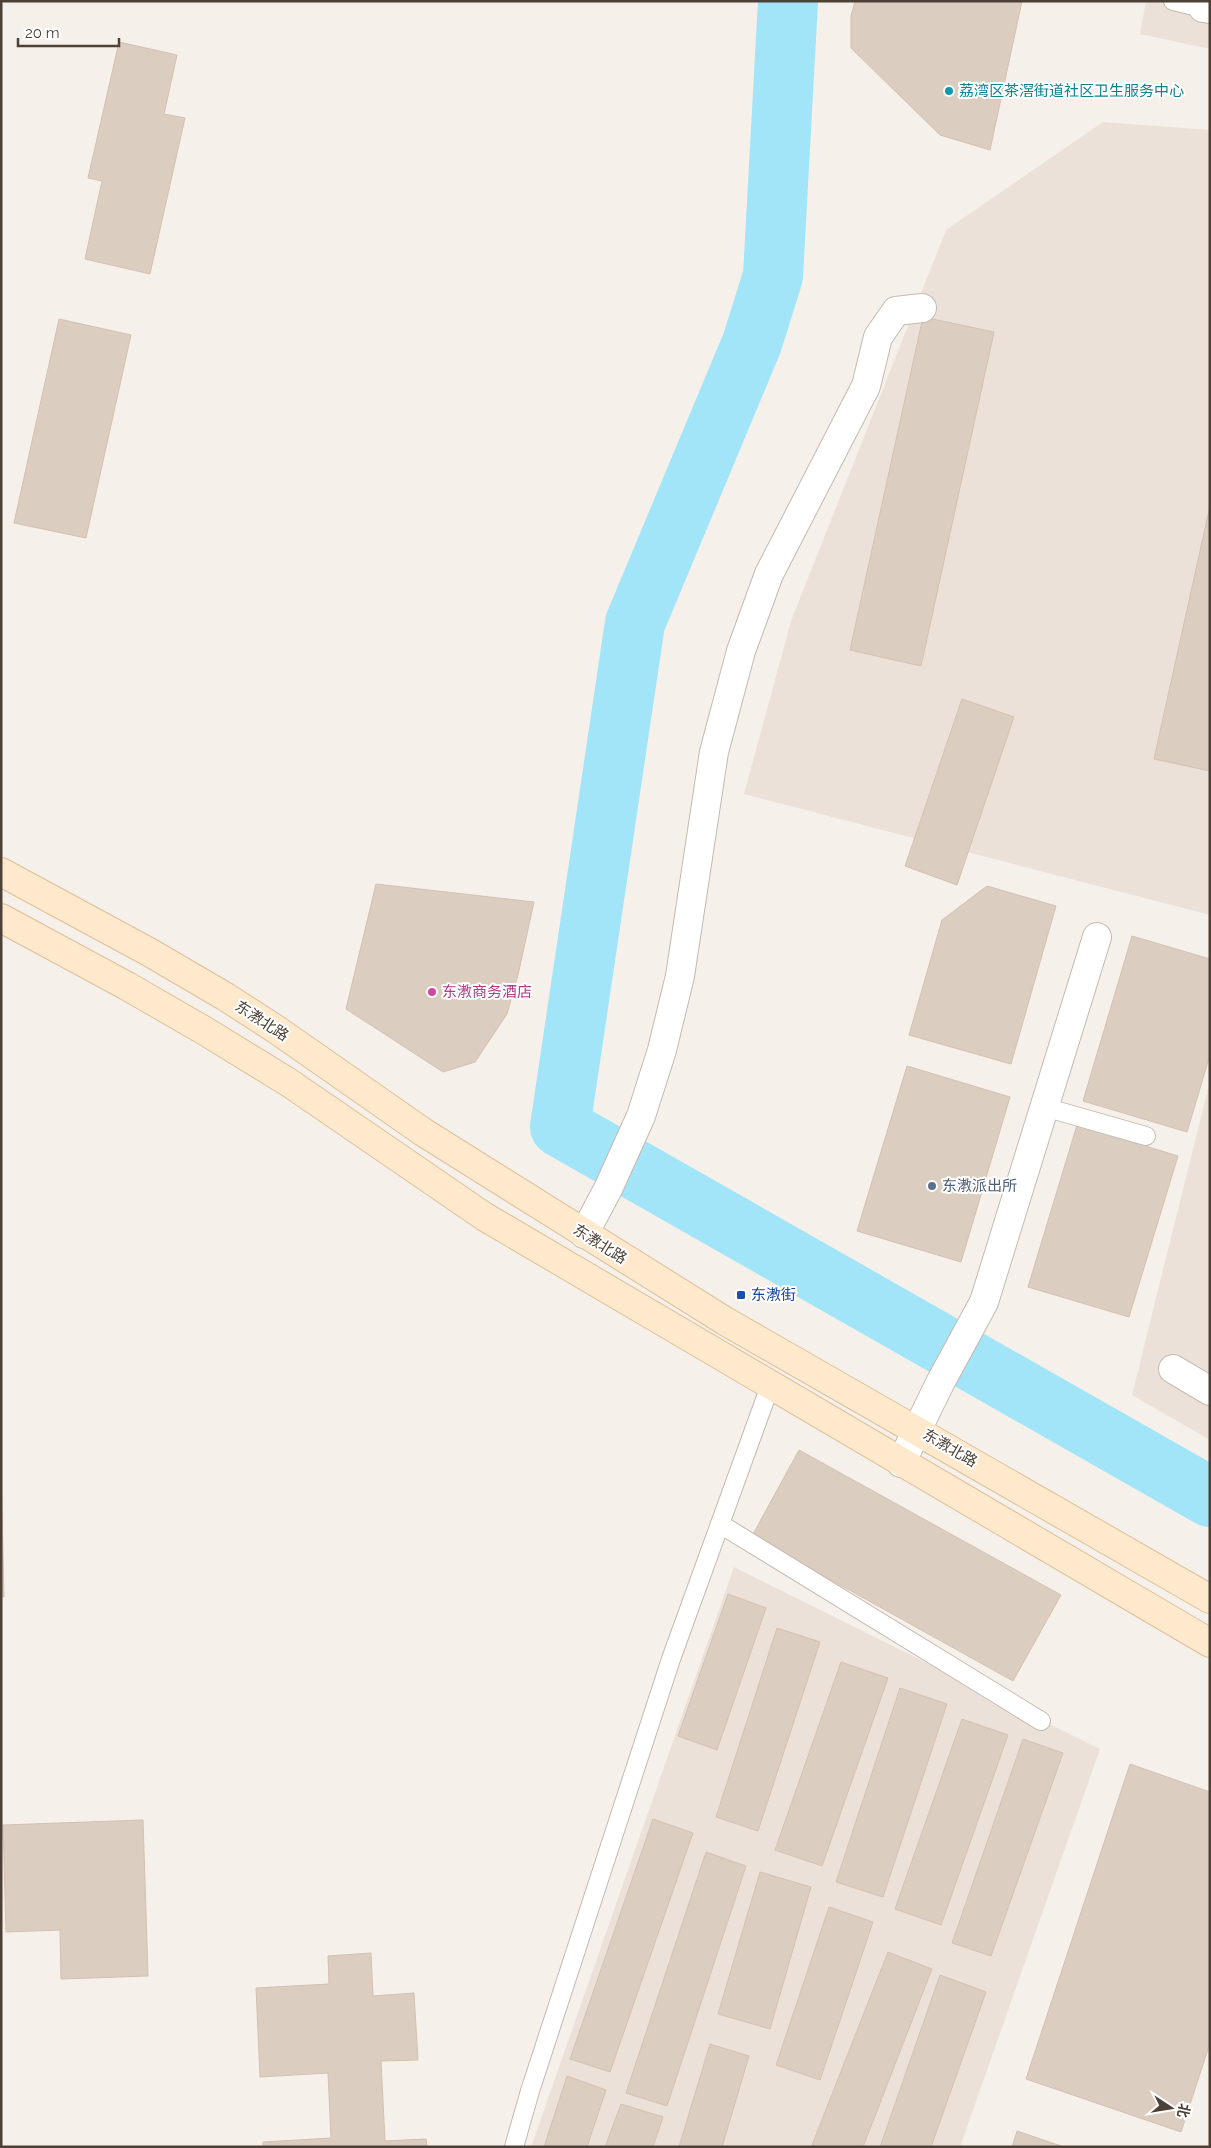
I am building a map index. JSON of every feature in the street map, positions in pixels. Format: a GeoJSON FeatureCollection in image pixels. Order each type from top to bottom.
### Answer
{"type":"FeatureCollection","features":[{"type":"Feature","properties":{"kind":"main road","name":"东漖北路"},"geometry":{"type":"LineString","coordinates":[[1,872],[149,952],[226,997],[277,1030],[422,1132],[725,1321],[1210,1599]]}},
{"type":"Feature","properties":{"kind":"main road"},"geometry":{"type":"LineString","coordinates":[[1,918],[127,986],[205,1031],[288,1082],[486,1217],[770,1386],[1210,1643]]}},
{"type":"Feature","properties":{"kind":"street"},"geometry":{"type":"LineString","coordinates":[[584,1234],[608,1189],[641,1116],[662,1050],[680,976],[714,752],[741,651],[769,574],[866,386],[878,337],[896,311],[922,308]]}},
{"type":"Feature","properties":{"kind":"street"},"geometry":{"type":"LineString","coordinates":[[901,1463],[940,1383],[984,1302],[1097,937]]}},
{"type":"Feature","properties":{"kind":"street"},"geometry":{"type":"LineString","coordinates":[[1173,1369],[1210,1391]]}},
{"type":"Feature","properties":{"kind":"lane"},"geometry":{"type":"LineString","coordinates":[[1173,1],[1206,6]]}},
{"type":"Feature","properties":{"kind":"lane"},"geometry":{"type":"LineString","coordinates":[[1044,1107],[1146,1136]]}},
{"type":"Feature","properties":{"kind":"lane"},"geometry":{"type":"LineString","coordinates":[[514,2147],[530,2091],[671,1659],[770,1386]]}},
{"type":"Feature","properties":{"kind":"lane"},"geometry":{"type":"LineString","coordinates":[[720,1524],[1041,1721]]}},
{"type":"Feature","properties":{"kind":"shaded area"},"geometry":{"type":"Polygon","coordinates":[[[1146,1],[1210,1],[1210,49],[1140,34],[1146,1]]]}},
{"type":"Feature","properties":{"kind":"shaded area"},"geometry":{"type":"Polygon","coordinates":[[[1103,122],[1210,130],[1210,915],[744,794],[791,621],[946,230],[1103,122]]]}},
{"type":"Feature","properties":{"kind":"shaded area"},"geometry":{"type":"Polygon","coordinates":[[[1210,1081],[1210,1440],[1132,1395],[1210,1081]]]}},
{"type":"Feature","properties":{"kind":"shaded area"},"geometry":{"type":"Polygon","coordinates":[[[734,1567],[1100,1749],[960,2147],[531,2147],[734,1567]]]}},
{"type":"Feature","properties":{"kind":"building","name":"荔湾区茶滘街道社区卫生服务中心"},"geometry":{"type":"Polygon","coordinates":[[[855,1],[1022,1],[990,150],[940,135],[851,48],[851,16],[855,1]]]}},
{"type":"Feature","properties":{"kind":"building"},"geometry":{"type":"Polygon","coordinates":[[[119,42],[177,55],[164,114],[185,118],[150,274],[85,259],[102,181],[88,178],[119,42]]]}},
{"type":"Feature","properties":{"kind":"building"},"geometry":{"type":"Polygon","coordinates":[[[923,317],[994,332],[921,666],[850,650],[923,317]]]}},
{"type":"Feature","properties":{"kind":"building"},"geometry":{"type":"Polygon","coordinates":[[[59,319],[131,335],[86,538],[14,523],[59,319]]]}},
{"type":"Feature","properties":{"kind":"building"},"geometry":{"type":"Polygon","coordinates":[[[1210,506],[1210,771],[1154,759],[1210,506]]]}},
{"type":"Feature","properties":{"kind":"building"},"geometry":{"type":"Polygon","coordinates":[[[962,699],[1014,717],[957,885],[905,866],[962,699]]]}},
{"type":"Feature","properties":{"kind":"building","name":"东漖商务酒店"},"geometry":{"type":"Polygon","coordinates":[[[376,884],[534,902],[518,975],[507,1014],[475,1062],[443,1072],[346,1009],[376,884]]]}},
{"type":"Feature","properties":{"kind":"building"},"geometry":{"type":"Polygon","coordinates":[[[987,886],[1056,906],[1011,1064],[909,1035],[942,920],[987,886]]]}},
{"type":"Feature","properties":{"kind":"building"},"geometry":{"type":"Polygon","coordinates":[[[1132,936],[1210,959],[1210,1055],[1187,1132],[1083,1101],[1132,936]]]}},
{"type":"Feature","properties":{"kind":"building"},"geometry":{"type":"Polygon","coordinates":[[[907,1066],[1010,1097],[961,1262],[857,1231],[907,1066]]]}},
{"type":"Feature","properties":{"kind":"building"},"geometry":{"type":"Polygon","coordinates":[[[1077,1125],[1178,1156],[1129,1317],[1028,1287],[1077,1125]]]}},
{"type":"Feature","properties":{"kind":"building"},"geometry":{"type":"Polygon","coordinates":[[[799,1450],[1061,1595],[1013,1681],[752,1536],[799,1450]]]}},
{"type":"Feature","properties":{"kind":"building"},"geometry":{"type":"Polygon","coordinates":[[[1,1471],[4,1597],[1,1597],[1,1471]]]}},
{"type":"Feature","properties":{"kind":"building"},"geometry":{"type":"Polygon","coordinates":[[[728,1594],[766,1608],[717,1750],[678,1736],[728,1594]]]}},
{"type":"Feature","properties":{"kind":"building"},"geometry":{"type":"Polygon","coordinates":[[[777,1628],[820,1642],[758,1831],[716,1817],[777,1628]]]}},
{"type":"Feature","properties":{"kind":"building"},"geometry":{"type":"Polygon","coordinates":[[[841,1662],[888,1678],[822,1866],[775,1850],[841,1662]]]}},
{"type":"Feature","properties":{"kind":"building"},"geometry":{"type":"Polygon","coordinates":[[[900,1688],[947,1704],[883,1897],[836,1882],[900,1688]]]}},
{"type":"Feature","properties":{"kind":"building"},"geometry":{"type":"Polygon","coordinates":[[[962,1719],[1008,1735],[941,1925],[895,1909],[962,1719]]]}},
{"type":"Feature","properties":{"kind":"building"},"geometry":{"type":"Polygon","coordinates":[[[1023,1739],[1063,1753],[991,1956],[952,1943],[1023,1739]]]}},
{"type":"Feature","properties":{"kind":"building"},"geometry":{"type":"Polygon","coordinates":[[[1130,1764],[1210,1792],[1210,2043],[1181,2132],[1026,2079],[1130,1764]]]}},
{"type":"Feature","properties":{"kind":"building"},"geometry":{"type":"Polygon","coordinates":[[[653,1819],[693,1833],[610,2072],[570,2059],[653,1819]]]}},
{"type":"Feature","properties":{"kind":"building"},"geometry":{"type":"Polygon","coordinates":[[[143,1820],[148,1976],[61,1979],[60,1930],[6,1932],[3,1825],[143,1820]]]}},
{"type":"Feature","properties":{"kind":"building"},"geometry":{"type":"Polygon","coordinates":[[[706,1852],[746,1866],[667,2106],[626,2093],[706,1852]]]}},
{"type":"Feature","properties":{"kind":"building"},"geometry":{"type":"Polygon","coordinates":[[[760,1872],[811,1887],[770,2029],[718,2014],[760,1872]]]}},
{"type":"Feature","properties":{"kind":"building"},"geometry":{"type":"Polygon","coordinates":[[[829,1907],[873,1922],[820,2080],[776,2065],[829,1907]]]}},
{"type":"Feature","properties":{"kind":"building"},"geometry":{"type":"Polygon","coordinates":[[[888,1952],[932,1969],[863,2147],[817,2147],[812,2145],[888,1952]]]}},
{"type":"Feature","properties":{"kind":"building"},"geometry":{"type":"Polygon","coordinates":[[[371,1953],[373,1996],[414,1993],[418,2060],[381,2061],[385,2141],[426,2139],[427,2147],[263,2147],[263,2142],[331,2138],[328,2073],[260,2077],[256,1988],[329,1984],[328,1956],[371,1953]]]}},
{"type":"Feature","properties":{"kind":"building"},"geometry":{"type":"Polygon","coordinates":[[[940,1975],[986,1992],[931,2147],[880,2147],[940,1975]]]}},
{"type":"Feature","properties":{"kind":"building"},"geometry":{"type":"Polygon","coordinates":[[[710,2044],[749,2056],[722,2147],[679,2147],[710,2044]]]}},
{"type":"Feature","properties":{"kind":"building"},"geometry":{"type":"Polygon","coordinates":[[[567,2076],[606,2090],[587,2147],[544,2147],[567,2076]]]}},
{"type":"Feature","properties":{"kind":"building"},"geometry":{"type":"Polygon","coordinates":[[[621,2104],[663,2117],[653,2147],[605,2147],[621,2104]]]}},
{"type":"Feature","properties":{"kind":"building"},"geometry":{"type":"Polygon","coordinates":[[[1017,2131],[1064,2147],[1012,2147],[1017,2131]]]}},
{"type":"Feature","properties":{"kind":"waterway"},"geometry":{"type":"LineString","coordinates":[[788,1],[773,276],[752,343],[635,623],[560,1127],[1210,1497]]}},
{"type":"Feature","properties":{"kind":"place","name":"荔湾区茶滘街道社区卫生服务中心"},"geometry":{"type":"Point","coordinates":[949,91]}},
{"type":"Feature","properties":{"kind":"place","name":"东漖商务酒店"},"geometry":{"type":"Point","coordinates":[432,992]}},
{"type":"Feature","properties":{"kind":"place","name":"东漖派出所"},"geometry":{"type":"Point","coordinates":[932,1186]}},
{"type":"Feature","properties":{"kind":"place","name":"东漖街"},"geometry":{"type":"Point","coordinates":[741,1295]}}]}
